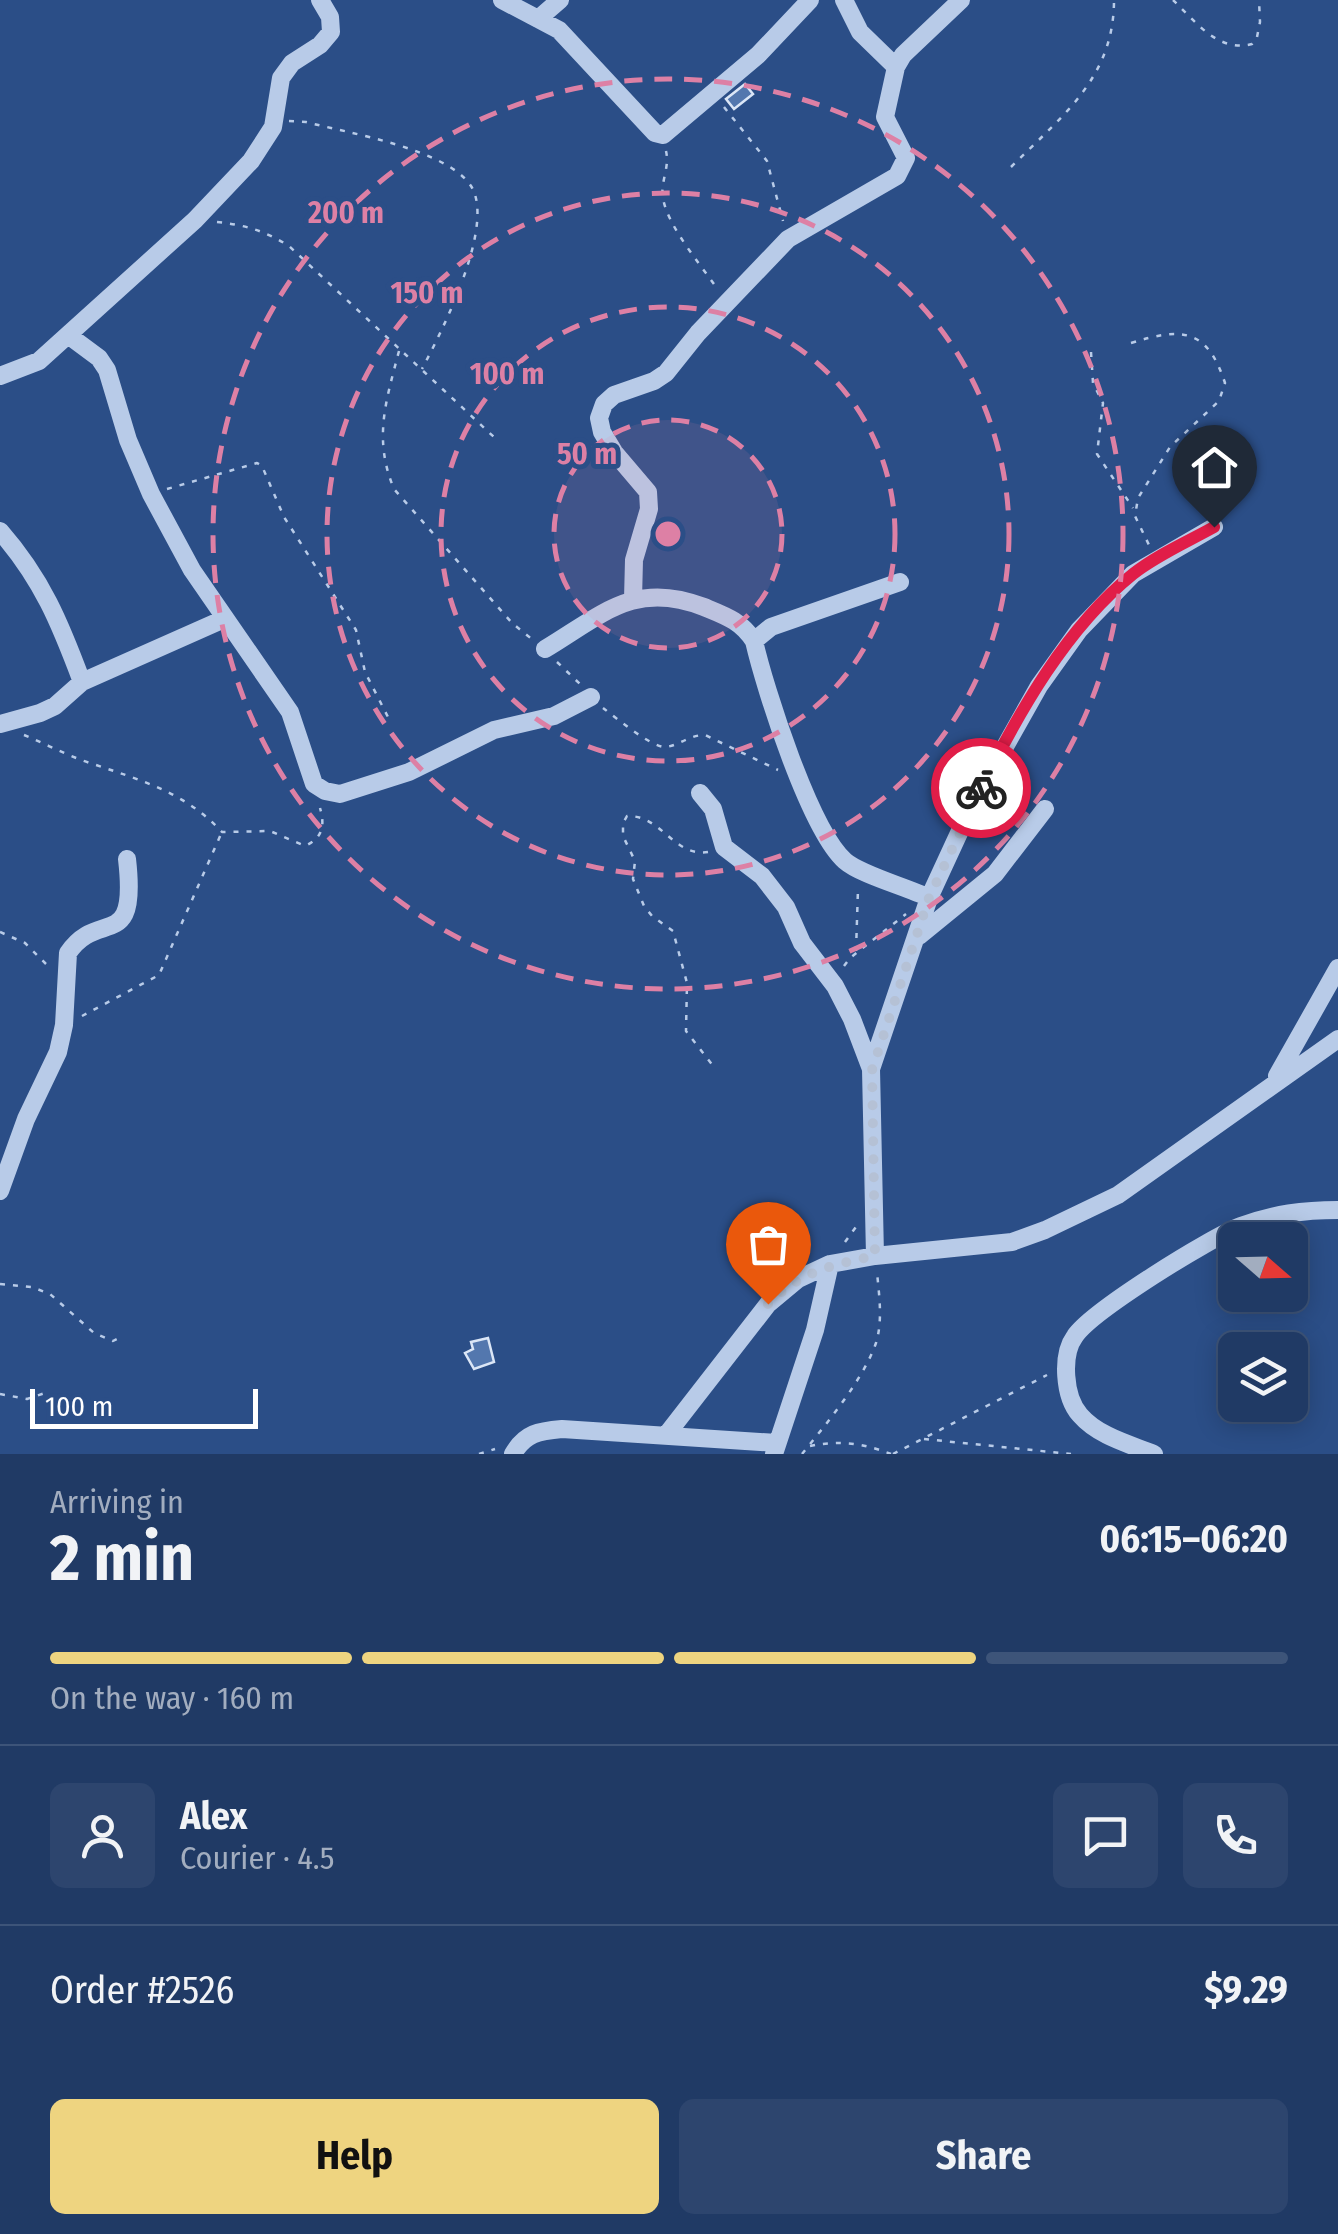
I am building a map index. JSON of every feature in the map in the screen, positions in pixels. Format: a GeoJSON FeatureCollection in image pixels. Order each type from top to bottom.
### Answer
{"type":"FeatureCollection","features":[{"type":"Feature","properties":{"kind":"street"},"geometry":{"type":"LineString","coordinates":[[0,376],[39,361],[194,220],[251,161],[273,127],[281,78],[292,63],[320,45],[331,32],[330,17],[320,0]]}},
{"type":"Feature","properties":{"kind":"street"},"geometry":{"type":"LineString","coordinates":[[502,0],[559,30],[655,133],[664,135],[758,55],[810,0]]}},
{"type":"Feature","properties":{"kind":"street"},"geometry":{"type":"LineString","coordinates":[[538,18],[560,0]]}},
{"type":"Feature","properties":{"kind":"street"},"geometry":{"type":"LineString","coordinates":[[844,0],[860,32],[896,67]]}},
{"type":"Feature","properties":{"kind":"street"},"geometry":{"type":"LineString","coordinates":[[633,599],[634,560],[649,508],[648,492],[602,432],[604,404],[614,395],[666,373],[788,239],[884,184],[904,166],[902,146],[885,117],[896,67],[961,0]]}},
{"type":"Feature","properties":{"kind":"street"},"geometry":{"type":"LineString","coordinates":[[68,335],[87,347],[108,370],[128,440],[151,494],[192,570],[290,712],[314,784],[325,792],[340,794],[409,772],[494,730],[554,716],[591,698]]}},
{"type":"Feature","properties":{"kind":"street"},"geometry":{"type":"LineString","coordinates":[[875,1256],[872,1070],[929,898],[989,772],[1078,630],[1106,598],[1150,561],[1214,527]]}},
{"type":"Feature","properties":{"kind":"street"},"geometry":{"type":"LineString","coordinates":[[0,531],[38,579],[56,612],[82,682]]}},
{"type":"Feature","properties":{"kind":"street"},"geometry":{"type":"LineString","coordinates":[[754,642],[771,627],[900,582]]}},
{"type":"Feature","properties":{"kind":"street"},"geometry":{"type":"LineString","coordinates":[[545,649],[633,599],[646,596],[682,598],[736,620],[754,642],[767,693],[802,782],[836,850],[856,868],[929,898]]}},
{"type":"Feature","properties":{"kind":"street"},"geometry":{"type":"LineString","coordinates":[[9,728],[55,706],[82,682],[224,619]]}},
{"type":"Feature","properties":{"kind":"street"},"geometry":{"type":"LineString","coordinates":[[700,793],[713,809],[724,846],[746,862],[786,906],[802,944],[835,986],[872,1070]]}},
{"type":"Feature","properties":{"kind":"street"},"geometry":{"type":"LineString","coordinates":[[915,940],[995,874],[1046,809]]}},
{"type":"Feature","properties":{"kind":"street"},"geometry":{"type":"LineString","coordinates":[[0,1191],[26,1119],[53,1066],[64,1025],[64,986],[70,948],[113,926],[128,911],[127,859]]}},
{"type":"Feature","properties":{"kind":"street"},"geometry":{"type":"LineString","coordinates":[[1275,1081],[1338,968]]}},
{"type":"Feature","properties":{"kind":"street"},"geometry":{"type":"LineString","coordinates":[[667,1434],[777,1296],[798,1279],[830,1264],[1012,1242],[1045,1230],[1118,1195],[1338,1039]]}},
{"type":"Feature","properties":{"kind":"street"},"geometry":{"type":"LineString","coordinates":[[1154,1454],[1100,1432],[1076,1411],[1065,1366],[1073,1337],[1105,1307],[1236,1228],[1296,1210],[1338,1210]]}},
{"type":"Feature","properties":{"kind":"street"},"geometry":{"type":"LineString","coordinates":[[513,1454],[520,1442],[537,1431],[667,1434],[775,1449],[815,1330],[830,1264]]}},
{"type":"Feature","properties":{"kind":"path"},"geometry":{"type":"LineString","coordinates":[[1011,167],[1080,97],[1102,65],[1110,42],[1114,0]]}},
{"type":"Feature","properties":{"kind":"path"},"geometry":{"type":"LineString","coordinates":[[1173,0],[1218,41],[1234,47],[1252,44],[1257,37],[1259,0]]}},
{"type":"Feature","properties":{"kind":"path"},"geometry":{"type":"LineString","coordinates":[[714,94],[767,161],[788,239]]}},
{"type":"Feature","properties":{"kind":"path"},"geometry":{"type":"LineString","coordinates":[[273,127],[306,122],[376,140],[430,157],[454,170],[470,185],[478,202],[478,221],[469,256],[422,369]]}},
{"type":"Feature","properties":{"kind":"path"},"geometry":{"type":"LineString","coordinates":[[664,135],[669,165],[663,200],[726,303]]}},
{"type":"Feature","properties":{"kind":"path"},"geometry":{"type":"LineString","coordinates":[[194,220],[246,225],[268,232],[289,246],[495,438]]}},
{"type":"Feature","properties":{"kind":"path"},"geometry":{"type":"LineString","coordinates":[[1132,344],[1165,333],[1198,339],[1208,347],[1225,384],[1219,401],[1170,447],[1134,510]]}},
{"type":"Feature","properties":{"kind":"path"},"geometry":{"type":"LineString","coordinates":[[400,350],[382,426],[384,466],[394,489],[512,623],[545,649],[591,698],[658,746],[705,735],[802,782]]}},
{"type":"Feature","properties":{"kind":"path"},"geometry":{"type":"LineString","coordinates":[[1091,352],[1093,383],[1103,403],[1097,454],[1134,510],[1148,544],[1150,561]]}},
{"type":"Feature","properties":{"kind":"path"},"geometry":{"type":"LineString","coordinates":[[151,494],[257,463],[262,466],[284,517],[356,630],[365,672],[389,720]]}},
{"type":"Feature","properties":{"kind":"path"},"geometry":{"type":"LineString","coordinates":[[9,728],[164,789],[222,832],[260,829],[305,846],[314,842],[321,834],[324,820],[314,784]]}},
{"type":"Feature","properties":{"kind":"path"},"geometry":{"type":"LineString","coordinates":[[714,1067],[686,1031],[687,983],[674,931],[644,906],[633,879],[635,861],[623,836],[623,823],[627,816],[646,818],[692,852],[724,846]]}},
{"type":"Feature","properties":{"kind":"path"},"geometry":{"type":"LineString","coordinates":[[64,1025],[159,975],[222,832]]}},
{"type":"Feature","properties":{"kind":"path"},"geometry":{"type":"LineString","coordinates":[[856,868],[856,953]]}},
{"type":"Feature","properties":{"kind":"path"},"geometry":{"type":"LineString","coordinates":[[835,986],[844,964],[929,898]]}},
{"type":"Feature","properties":{"kind":"path"},"geometry":{"type":"LineString","coordinates":[[0,932],[25,942],[64,986]]}},
{"type":"Feature","properties":{"kind":"path"},"geometry":{"type":"LineString","coordinates":[[830,1264],[872,1208]]}},
{"type":"Feature","properties":{"kind":"path"},"geometry":{"type":"LineString","coordinates":[[802,1454],[849,1391],[876,1342],[880,1313],[875,1256]]}},
{"type":"Feature","properties":{"kind":"path"},"geometry":{"type":"LineString","coordinates":[[0,1284],[45,1291],[100,1337],[113,1341],[123,1336]]}},
{"type":"Feature","properties":{"kind":"path"},"geometry":{"type":"LineString","coordinates":[[809,1446],[837,1441],[860,1443],[892,1454],[1065,1366]]}},
{"type":"Feature","properties":{"kind":"path"},"geometry":{"type":"LineString","coordinates":[[0,1394],[27,1399],[48,1392]]}},
{"type":"Feature","properties":{"kind":"path"},"geometry":{"type":"LineString","coordinates":[[922,1439],[1072,1454]]}},
{"type":"Feature","properties":{"kind":"building"},"geometry":{"type":"Polygon","coordinates":[[[745,84],[753,94],[734,109],[726,99],[745,84]]]}},
{"type":"Feature","properties":{"kind":"building"},"geometry":{"type":"Polygon","coordinates":[[[488,1338],[494,1362],[474,1369],[465,1353],[473,1349],[471,1342],[488,1338]]]}},
{"type":"Feature","properties":{"kind":"way so far"},"geometry":{"type":"LineString","coordinates":[[768,1304],[785,1287],[830,1264],[875,1256],[872,1070],[929,898],[981,788]]}},
{"type":"Feature","properties":{"kind":"route"},"geometry":{"type":"LineString","coordinates":[[981,788],[1040,686],[1078,630],[1106,598],[1150,561],[1214,527]]}}]}
